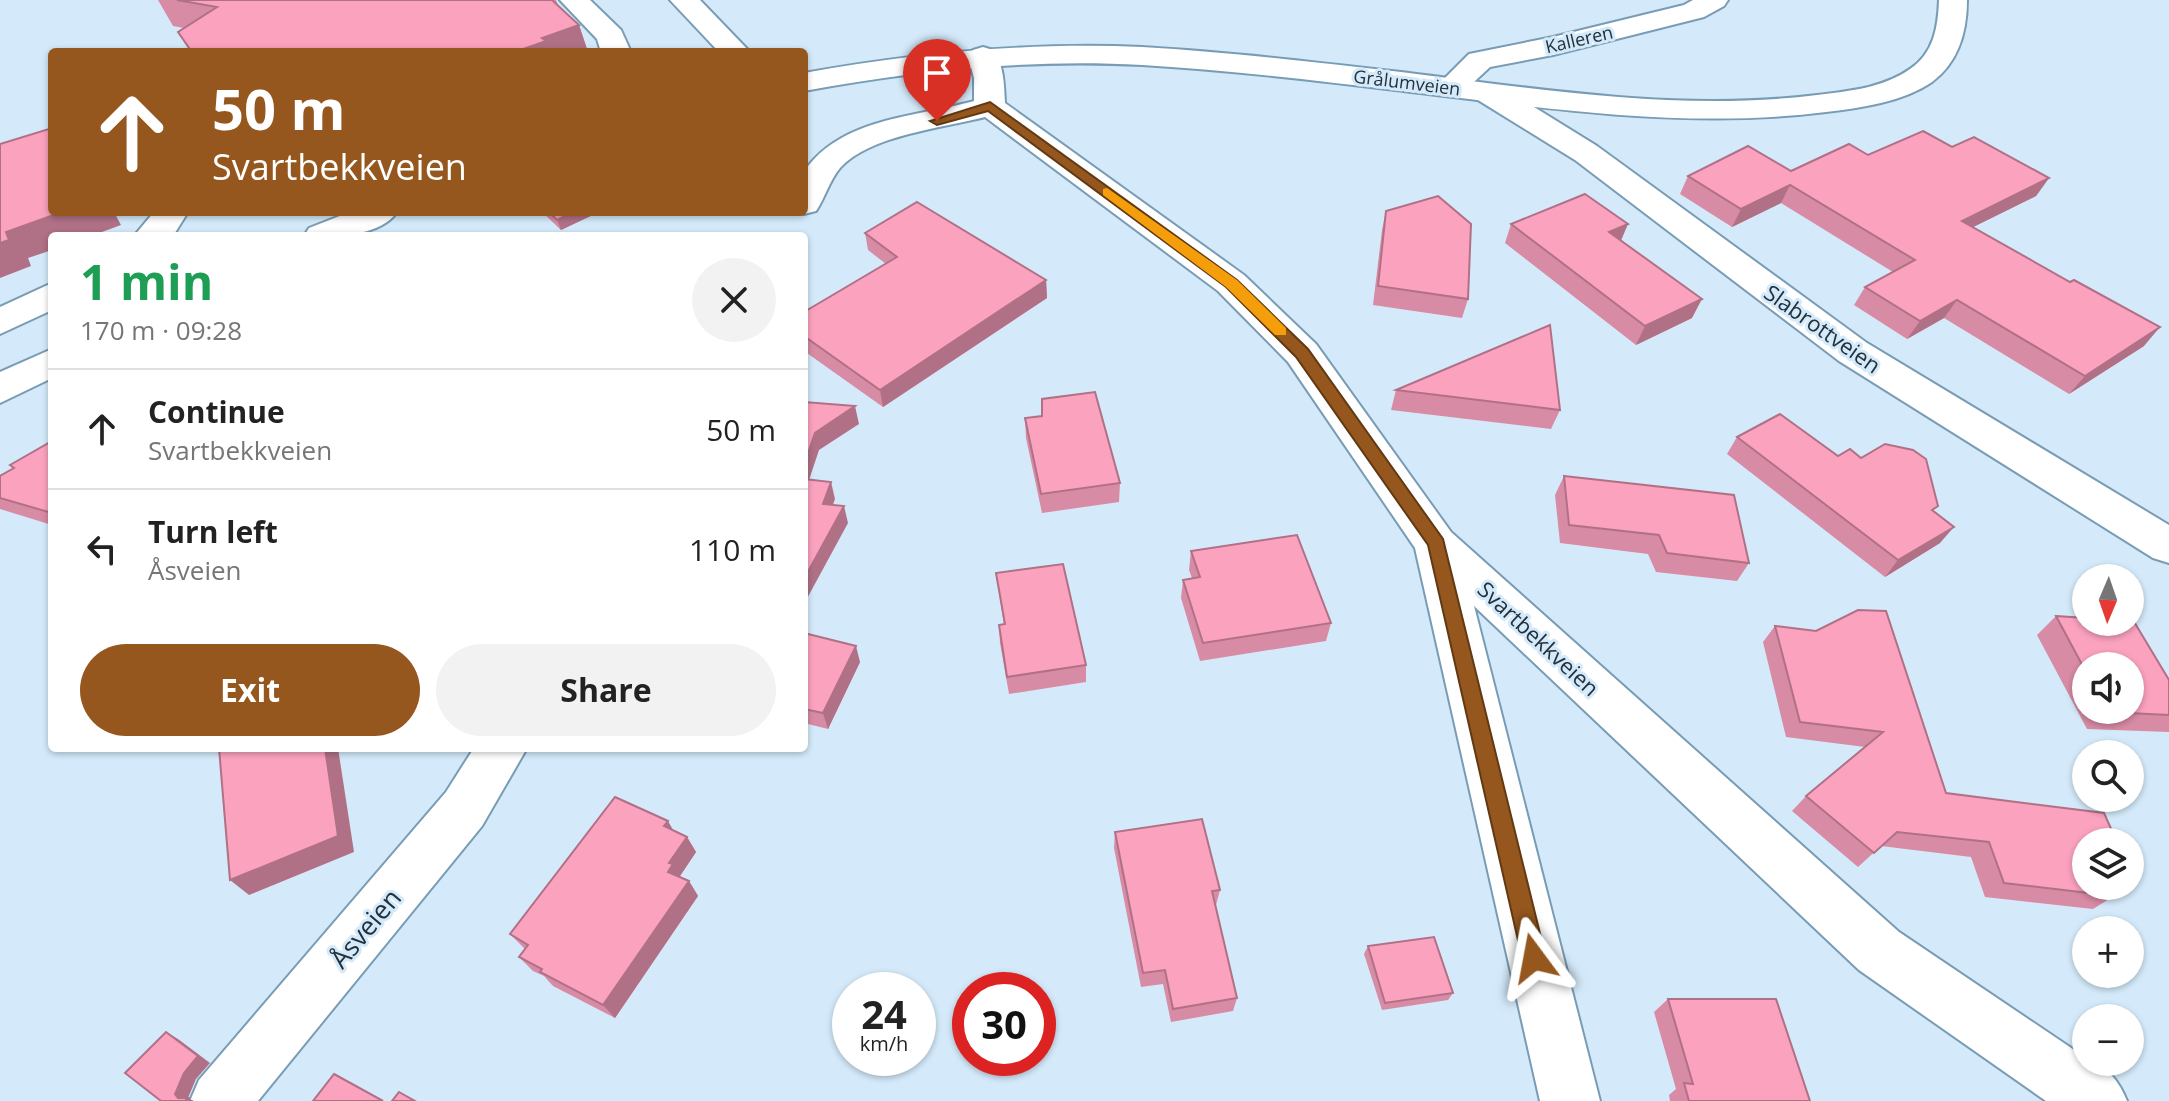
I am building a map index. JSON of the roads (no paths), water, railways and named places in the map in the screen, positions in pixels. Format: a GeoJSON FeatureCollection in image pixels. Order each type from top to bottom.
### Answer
{"type":"FeatureCollection","features":[{"type":"Feature","properties":{"kind":"street"},"geometry":{"type":"LineString","coordinates":[[574,0],[611,36],[615,48]]}},
{"type":"Feature","properties":{"kind":"street"},"geometry":{"type":"LineString","coordinates":[[684,0],[731,48]]}},
{"type":"Feature","properties":{"kind":"street","name":"Kalleren"},"geometry":{"type":"LineString","coordinates":[[1451,87],[1480,60],[1680,15],[1714,0]]}},
{"type":"Feature","properties":{"kind":"street","name":"Grålumveien"},"geometry":{"type":"LineString","coordinates":[[808,81],[909,64],[983,56],[1044,54],[1154,57],[1659,108],[1789,108],[1873,95],[1923,74],[1949,42],[1953,0]]}},
{"type":"Feature","properties":{"kind":"street"},"geometry":{"type":"LineString","coordinates":[[808,197],[824,167],[837,153],[904,128],[990,106],[989,78],[983,56]]}},
{"type":"Feature","properties":{"kind":"street","name":"Slabrottveien"},"geometry":{"type":"LineString","coordinates":[[1489,93],[1586,153],[1853,352],[2169,546]]}},
{"type":"Feature","properties":{"kind":"street","name":"Svartbekkveien"},"geometry":{"type":"LineString","coordinates":[[990,106],[1231,283],[1302,353],[1436,544],[1879,951],[2097,1101]]}},
{"type":"Feature","properties":{"kind":"street"},"geometry":{"type":"LineString","coordinates":[[156,232],[169,216]]}},
{"type":"Feature","properties":{"kind":"street"},"geometry":{"type":"LineString","coordinates":[[331,232],[370,216]]}},
{"type":"Feature","properties":{"kind":"street"},"geometry":{"type":"LineString","coordinates":[[0,322],[48,297]]}},
{"type":"Feature","properties":{"kind":"street"},"geometry":{"type":"LineString","coordinates":[[0,389],[48,364]]}},
{"type":"Feature","properties":{"kind":"street"},"geometry":{"type":"LineString","coordinates":[[1436,544],[1570,1101]]}},
{"type":"Feature","properties":{"kind":"street","name":"Åsveien"},"geometry":{"type":"LineString","coordinates":[[220,1101],[464,809],[500,752]]}}]}
